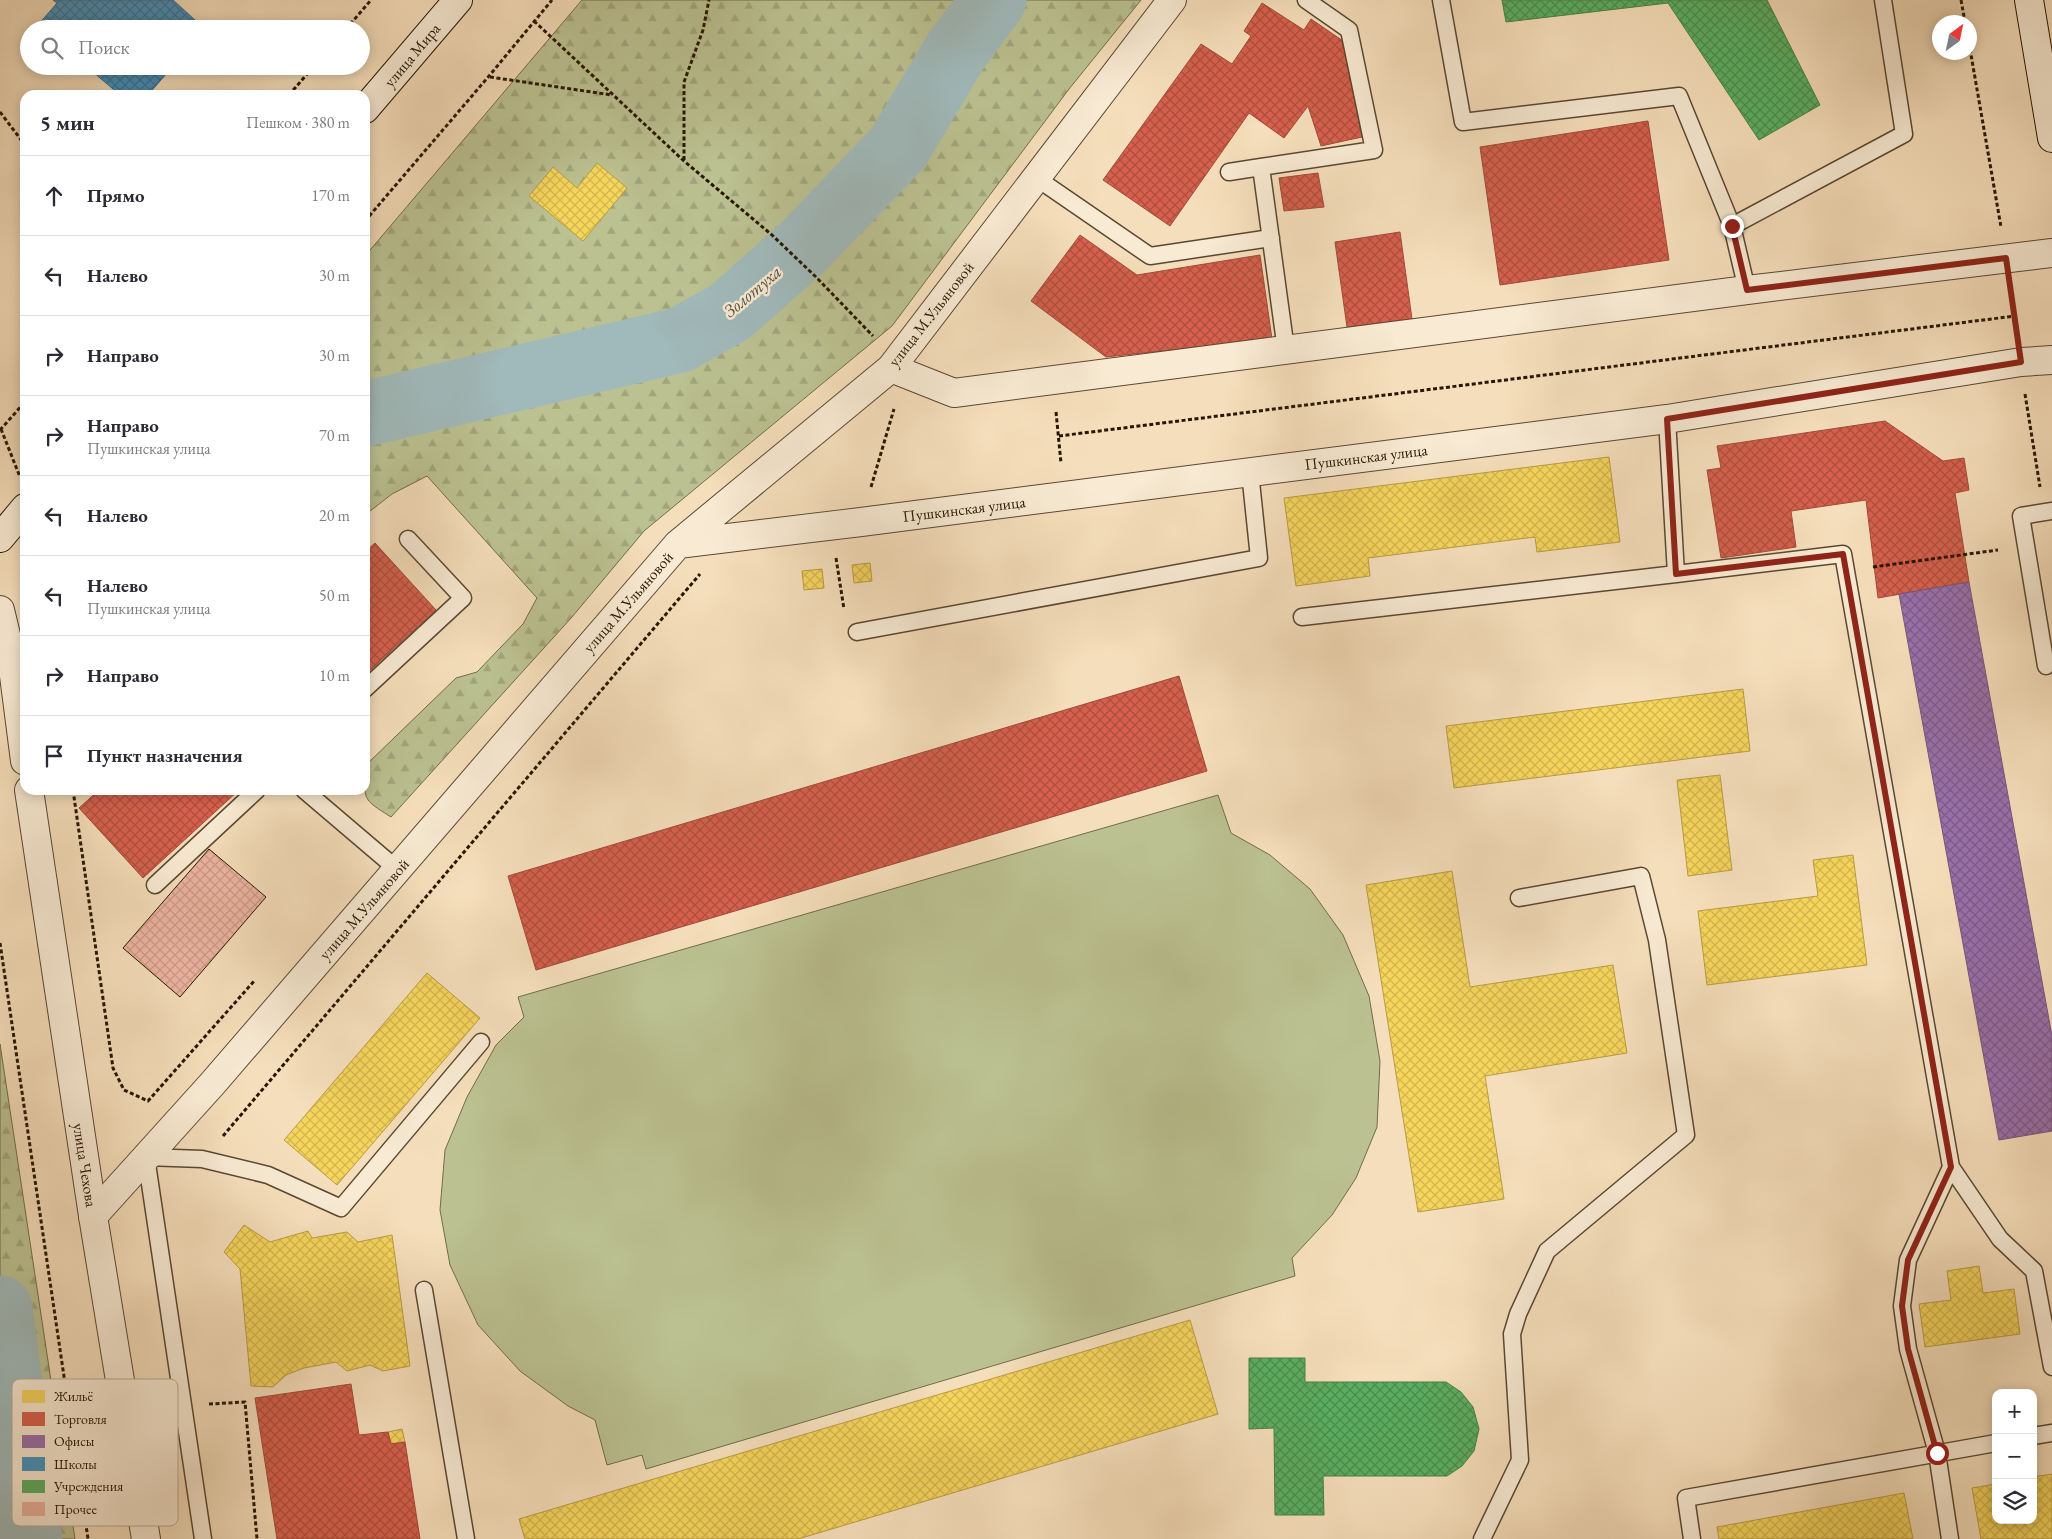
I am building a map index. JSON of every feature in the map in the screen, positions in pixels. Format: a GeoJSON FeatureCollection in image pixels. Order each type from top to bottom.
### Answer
{"type":"FeatureCollection","features":[{"type":"Feature","properties":{"kind":"street","name":"улица Мира"},"geometry":{"type":"LineString","coordinates":[[370,103],[458,0]]}},
{"type":"Feature","properties":{"kind":"street","name":"улица М.Ульяновой"},"geometry":{"type":"LineString","coordinates":[[93,1216],[213,1083],[678,544],[891,368],[1172,0]]}},
{"type":"Feature","properties":{"kind":"street"},"geometry":{"type":"LineString","coordinates":[[2029,0],[2052,138]]}},
{"type":"Feature","properties":{"kind":"street"},"geometry":{"type":"LineString","coordinates":[[891,368],[954,393],[1747,290],[2052,253]]}},
{"type":"Feature","properties":{"kind":"street","name":"Пушкинская улица"},"geometry":{"type":"LineString","coordinates":[[678,544],[1667,419],[2021,362],[2052,360]]}},
{"type":"Feature","properties":{"kind":"street"},"geometry":{"type":"LineString","coordinates":[[0,538],[20,514]]}},
{"type":"Feature","properties":{"kind":"street"},"geometry":{"type":"LineString","coordinates":[[0,610],[12,660],[20,722]]}},
{"type":"Feature","properties":{"kind":"street","name":"улица Чехова"},"geometry":{"type":"LineString","coordinates":[[30,795],[37,855],[120,1379]]}},
{"type":"Feature","properties":{"kind":"street","name":"улица Чехова"},"geometry":{"type":"LineString","coordinates":[[144,1526],[146,1539]]}},
{"type":"Feature","properties":{"kind":"lane"},"geometry":{"type":"LineString","coordinates":[[1229,172],[1374,150],[1349,30],[1306,0]]}},
{"type":"Feature","properties":{"kind":"lane"},"geometry":{"type":"LineString","coordinates":[[1441,0],[1463,122],[1679,96],[1732,226],[1747,290]]}},
{"type":"Feature","properties":{"kind":"lane"},"geometry":{"type":"LineString","coordinates":[[1732,226],[1904,134],[1883,0]]}},
{"type":"Feature","properties":{"kind":"lane"},"geometry":{"type":"LineString","coordinates":[[1261,167],[1286,350]]}},
{"type":"Feature","properties":{"kind":"lane"},"geometry":{"type":"LineString","coordinates":[[1035,177],[1150,256],[1271,238]]}},
{"type":"Feature","properties":{"kind":"lane"},"geometry":{"type":"LineString","coordinates":[[1667,419],[1676,574]]}},
{"type":"Feature","properties":{"kind":"lane"},"geometry":{"type":"LineString","coordinates":[[857,632],[1259,558],[1250,472]]}},
{"type":"Feature","properties":{"kind":"lane"},"geometry":{"type":"LineString","coordinates":[[2046,666],[2021,516],[2048,512]]}},
{"type":"Feature","properties":{"kind":"lane"},"geometry":{"type":"LineString","coordinates":[[370,684],[463,598],[408,540]]}},
{"type":"Feature","properties":{"kind":"lane"},"geometry":{"type":"LineString","coordinates":[[1302,618],[1843,554],[1951,1167],[2000,1239],[2034,1271],[2052,1367]]}},
{"type":"Feature","properties":{"kind":"lane"},"geometry":{"type":"LineString","coordinates":[[155,885],[252,795]]}},
{"type":"Feature","properties":{"kind":"lane"},"geometry":{"type":"LineString","coordinates":[[310,795],[398,870]]}},
{"type":"Feature","properties":{"kind":"lane"},"geometry":{"type":"LineString","coordinates":[[1482,1539],[1520,1460],[1512,1334],[1518,1314],[1547,1251],[1686,1135],[1657,940],[1641,876],[1519,898]]}},
{"type":"Feature","properties":{"kind":"lane"},"geometry":{"type":"LineString","coordinates":[[203,1539],[146,1157],[202,1159],[268,1174],[341,1208],[481,1042]]}},
{"type":"Feature","properties":{"kind":"lane"},"geometry":{"type":"LineString","coordinates":[[1950,1539],[1937,1453],[1908,1349],[1902,1306],[1908,1260],[1951,1167]]}},
{"type":"Feature","properties":{"kind":"lane"},"geometry":{"type":"LineString","coordinates":[[424,1290],[466,1539]]}},
{"type":"Feature","properties":{"kind":"lane"},"geometry":{"type":"LineString","coordinates":[[2037,1435],[2052,1433]]}},
{"type":"Feature","properties":{"kind":"lane"},"geometry":{"type":"LineString","coordinates":[[1692,1539],[1686,1498],[1992,1444]]}},
{"type":"Feature","properties":{"kind":"path"},"geometry":{"type":"LineString","coordinates":[[354,20],[371,0]]}},
{"type":"Feature","properties":{"kind":"path"},"geometry":{"type":"LineString","coordinates":[[370,215],[552,0]]}},
{"type":"Feature","properties":{"kind":"path"},"geometry":{"type":"LineString","coordinates":[[684,161],[684,82],[703,30],[709,0]]}},
{"type":"Feature","properties":{"kind":"path"},"geometry":{"type":"LineString","coordinates":[[1961,0],[1964,15]]}},
{"type":"Feature","properties":{"kind":"path"},"geometry":{"type":"LineString","coordinates":[[534,21],[684,161],[772,235],[816,277]]}},
{"type":"Feature","properties":{"kind":"path"},"geometry":{"type":"LineString","coordinates":[[1972,60],[2006,258],[2021,362],[2048,512]]}},
{"type":"Feature","properties":{"kind":"path"},"geometry":{"type":"LineString","coordinates":[[293,90],[306,75]]}},
{"type":"Feature","properties":{"kind":"path"},"geometry":{"type":"LineString","coordinates":[[489,76],[613,95]]}},
{"type":"Feature","properties":{"kind":"path"},"geometry":{"type":"LineString","coordinates":[[0,112],[20,138]]}},
{"type":"Feature","properties":{"kind":"path"},"geometry":{"type":"LineString","coordinates":[[1059,436],[2015,316]]}},
{"type":"Feature","properties":{"kind":"path"},"geometry":{"type":"LineString","coordinates":[[1052,380],[1059,436],[1063,496]]}},
{"type":"Feature","properties":{"kind":"path"},"geometry":{"type":"LineString","coordinates":[[20,408],[1,430],[20,475]]}},
{"type":"Feature","properties":{"kind":"path"},"geometry":{"type":"LineString","coordinates":[[1846,571],[2026,546]]}},
{"type":"Feature","properties":{"kind":"path"},"geometry":{"type":"LineString","coordinates":[[834,551],[844,614]]}},
{"type":"Feature","properties":{"kind":"path"},"geometry":{"type":"LineString","coordinates":[[202,1159],[701,573]]}},
{"type":"Feature","properties":{"kind":"path"},"geometry":{"type":"LineString","coordinates":[[74,795],[113,1068],[124,1090],[148,1101],[256,979]]}},
{"type":"Feature","properties":{"kind":"path"},"geometry":{"type":"LineString","coordinates":[[0,943],[64,1379]]}},
{"type":"Feature","properties":{"kind":"path"},"geometry":{"type":"LineString","coordinates":[[206,1404],[245,1402],[257,1539]]}},
{"type":"Feature","properties":{"kind":"path"},"geometry":{"type":"LineString","coordinates":[[86,1526],[88,1539]]}},
{"type":"Feature","properties":{"kind":"green space"},"geometry":{"type":"Polygon","coordinates":[[[582,0],[1141,0],[1069,89],[892,326],[644,531],[572,617],[391,817],[374,806],[366,795],[370,795],[370,761],[456,678],[477,672],[523,624],[537,598],[427,476],[392,494],[370,511],[370,250],[582,0]]]}},
{"type":"Feature","properties":{"kind":"green space"},"geometry":{"type":"Polygon","coordinates":[[[1218,795],[1231,833],[1270,855],[1310,889],[1343,935],[1369,996],[1380,1061],[1377,1127],[1356,1178],[1332,1215],[1292,1258],[1295,1276],[646,1469],[642,1455],[607,1465],[595,1420],[568,1406],[520,1371],[478,1325],[450,1265],[440,1210],[445,1150],[467,1097],[496,1045],[524,1017],[518,997],[1218,795]]]}},
{"type":"Feature","properties":{"kind":"green space"},"geometry":{"type":"Polygon","coordinates":[[[0,1044],[51,1379],[12,1379],[12,1526],[73,1526],[75,1539],[0,1539],[0,1044]]]}},
{"type":"Feature","properties":{"kind":"building: Жильё"},"geometry":{"type":"Polygon","coordinates":[[[597,163],[627,188],[583,241],[529,196],[553,167],[577,188],[597,163]]]}},
{"type":"Feature","properties":{"kind":"building: Жильё"},"geometry":{"type":"Polygon","coordinates":[[[1609,457],[1620,542],[1537,552],[1535,537],[1368,558],[1370,576],[1296,586],[1284,498],[1609,457]]]}},
{"type":"Feature","properties":{"kind":"building: Жильё"},"geometry":{"type":"Polygon","coordinates":[[[870,563],[872,581],[854,583],[852,565],[870,563]]]}},
{"type":"Feature","properties":{"kind":"building: Жильё"},"geometry":{"type":"Polygon","coordinates":[[[822,569],[824,588],[804,590],[802,571],[822,569]]]}},
{"type":"Feature","properties":{"kind":"building: Жильё"},"geometry":{"type":"Polygon","coordinates":[[[1743,689],[1750,751],[1454,788],[1446,726],[1743,689]]]}},
{"type":"Feature","properties":{"kind":"building: Жильё"},"geometry":{"type":"Polygon","coordinates":[[[1720,775],[1732,870],[1688,876],[1677,780],[1720,775]]]}},
{"type":"Feature","properties":{"kind":"building: Жильё"},"geometry":{"type":"Polygon","coordinates":[[[1853,855],[1867,965],[1707,985],[1698,911],[1818,896],[1813,860],[1853,855]]]}},
{"type":"Feature","properties":{"kind":"building: Жильё"},"geometry":{"type":"Polygon","coordinates":[[[1452,871],[1470,987],[1613,965],[1627,1053],[1485,1076],[1504,1199],[1418,1212],[1366,885],[1452,871]]]}},
{"type":"Feature","properties":{"kind":"building: Жильё"},"geometry":{"type":"Polygon","coordinates":[[[427,973],[480,1018],[337,1185],[284,1140],[427,973]]]}},
{"type":"Feature","properties":{"kind":"building: Жильё"},"geometry":{"type":"Polygon","coordinates":[[[244,1225],[270,1242],[308,1231],[312,1238],[347,1232],[358,1242],[392,1235],[410,1366],[383,1371],[370,1365],[347,1371],[336,1362],[304,1368],[286,1375],[273,1387],[251,1386],[240,1269],[224,1252],[244,1225]]]}},
{"type":"Feature","properties":{"kind":"building: Жильё"},"geometry":{"type":"Polygon","coordinates":[[[1979,1266],[1983,1293],[2014,1289],[2020,1334],[1925,1347],[1919,1304],[1951,1300],[1947,1271],[1979,1266]]]}},
{"type":"Feature","properties":{"kind":"building: Жильё"},"geometry":{"type":"Polygon","coordinates":[[[1190,1320],[1218,1414],[798,1539],[525,1539],[519,1519],[1190,1320]]]}},
{"type":"Feature","properties":{"kind":"building: Жильё"},"geometry":{"type":"Polygon","coordinates":[[[402,1429],[405,1442],[391,1444],[388,1432],[402,1429]]]}},
{"type":"Feature","properties":{"kind":"building: Жильё"},"geometry":{"type":"Polygon","coordinates":[[[2052,1474],[2052,1539],[1981,1539],[1972,1488],[1992,1485],[1992,1524],[2037,1524],[2037,1476],[2052,1474]]]}},
{"type":"Feature","properties":{"kind":"building: Жильё"},"geometry":{"type":"Polygon","coordinates":[[[1904,1493],[1913,1539],[1719,1539],[1717,1527],[1904,1493]]]}},
{"type":"Feature","properties":{"kind":"building: Торговля"},"geometry":{"type":"Polygon","coordinates":[[[1262,3],[1304,30],[1311,19],[1343,41],[1362,137],[1321,146],[1308,106],[1284,138],[1249,113],[1170,226],[1103,180],[1201,44],[1232,64],[1251,36],[1244,31],[1262,3]]]}},
{"type":"Feature","properties":{"kind":"building: Торговля"},"geometry":{"type":"Polygon","coordinates":[[[1648,121],[1669,260],[1500,285],[1480,147],[1648,121]]]}},
{"type":"Feature","properties":{"kind":"building: Торговля"},"geometry":{"type":"Polygon","coordinates":[[[1318,173],[1324,207],[1284,211],[1279,178],[1318,173]]]}},
{"type":"Feature","properties":{"kind":"building: Торговля"},"geometry":{"type":"Polygon","coordinates":[[[1400,232],[1412,319],[1347,327],[1335,242],[1400,232]]]}},
{"type":"Feature","properties":{"kind":"building: Торговля"},"geometry":{"type":"Polygon","coordinates":[[[1080,235],[1137,275],[1260,255],[1272,339],[1106,357],[1031,301],[1080,235]]]}},
{"type":"Feature","properties":{"kind":"building: Торговля"},"geometry":{"type":"Polygon","coordinates":[[[1885,421],[1943,461],[1964,458],[1969,490],[1955,493],[1969,582],[1878,598],[1866,500],[1791,511],[1796,547],[1721,558],[1707,470],[1721,468],[1717,446],[1885,421]]]}},
{"type":"Feature","properties":{"kind":"building: Торговля"},"geometry":{"type":"Polygon","coordinates":[[[375,543],[436,610],[370,670],[370,548],[375,543]]]}},
{"type":"Feature","properties":{"kind":"building: Торговля"},"geometry":{"type":"Polygon","coordinates":[[[1179,676],[1207,771],[536,970],[508,876],[1179,676]]]}},
{"type":"Feature","properties":{"kind":"building: Торговля"},"geometry":{"type":"Polygon","coordinates":[[[93,795],[234,795],[143,878],[79,808],[93,795]]]}},
{"type":"Feature","properties":{"kind":"building: Торговля"},"geometry":{"type":"Polygon","coordinates":[[[351,1384],[359,1435],[388,1432],[391,1444],[405,1442],[420,1539],[277,1539],[255,1398],[351,1384]]]}},
{"type":"Feature","properties":{"kind":"building: Офисы"},"geometry":{"type":"Polygon","coordinates":[[[1969,582],[2052,1036],[2052,1131],[1999,1140],[1899,594],[1969,582]]]}},
{"type":"Feature","properties":{"kind":"building: Школы"},"geometry":{"type":"Polygon","coordinates":[[[53,0],[173,0],[195,20],[42,20],[57,3],[53,0]]]}},
{"type":"Feature","properties":{"kind":"building: Школы"},"geometry":{"type":"Polygon","coordinates":[[[97,75],[165,75],[152,90],[114,90],[97,75]]]}},
{"type":"Feature","properties":{"kind":"building: Учреждения"},"geometry":{"type":"Polygon","coordinates":[[[1502,0],[1767,0],[1820,105],[1759,140],[1668,3],[1506,22],[1502,0]]]}},
{"type":"Feature","properties":{"kind":"building: Учреждения"},"geometry":{"type":"Polygon","coordinates":[[[1249,1358],[1305,1358],[1305,1382],[1446,1382],[1461,1392],[1473,1407],[1479,1429],[1474,1451],[1462,1466],[1447,1476],[1323,1476],[1324,1515],[1275,1515],[1274,1428],[1249,1429],[1249,1358]]]}},
{"type":"Feature","properties":{"kind":"building: Прочее"},"geometry":{"type":"Polygon","coordinates":[[[209,849],[266,897],[180,997],[123,948],[209,849]]]}},
{"type":"Feature","properties":{"kind":"waterway","name":"Золотуха"},"geometry":{"type":"LineString","coordinates":[[370,413],[680,340],[730,312],[803,247],[898,148],[956,51],[994,0]]}},
{"type":"Feature","properties":{"kind":"waterway","name":"Золотуха"},"geometry":{"type":"LineString","coordinates":[[0,1308],[12,1400]]}},
{"type":"Feature","properties":{"kind":"waterway","name":"Золотуха"},"geometry":{"type":"LineString","coordinates":[[28,1526],[30,1539]]}},
{"type":"Feature","properties":{"kind":"route"},"geometry":{"type":"LineString","coordinates":[[1732,226],[1747,290],[2006,258],[2021,362],[1667,419],[1676,574],[1843,554],[1951,1167],[1908,1260],[1902,1306],[1908,1349],[1937,1453]]}}]}
